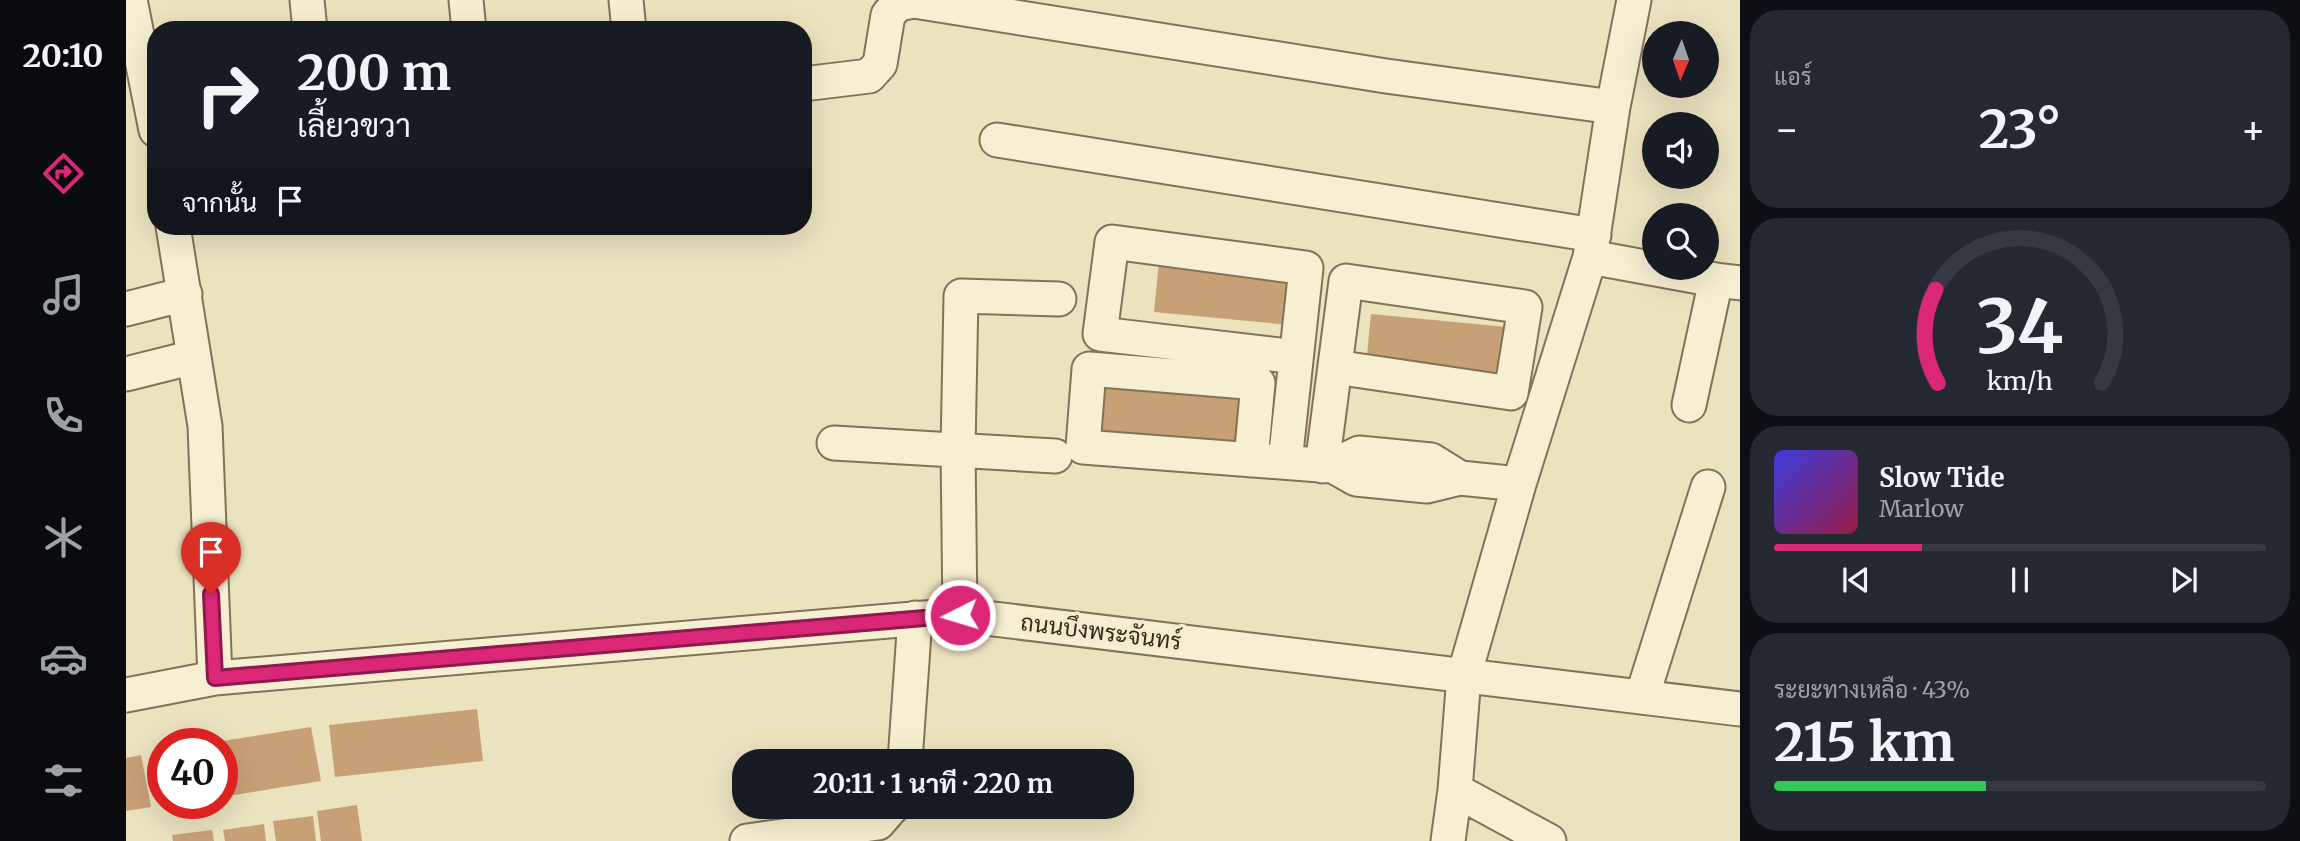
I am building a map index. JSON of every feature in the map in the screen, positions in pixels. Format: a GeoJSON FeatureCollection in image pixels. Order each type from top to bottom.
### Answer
{"type":"FeatureCollection","features":[{"type":"Feature","properties":{"kind":"street"},"geometry":{"type":"LineString","coordinates":[[130,0],[147,85]]}},
{"type":"Feature","properties":{"kind":"street"},"geometry":{"type":"LineString","coordinates":[[307,0],[309,21]]}},
{"type":"Feature","properties":{"kind":"street"},"geometry":{"type":"LineString","coordinates":[[466,0],[468,21]]}},
{"type":"Feature","properties":{"kind":"street"},"geometry":{"type":"LineString","coordinates":[[626,0],[628,21]]}},
{"type":"Feature","properties":{"kind":"street"},"geometry":{"type":"LineString","coordinates":[[1448,841],[1465,676],[1519,484],[1592,246],[1613,107],[1634,0]]}},
{"type":"Feature","properties":{"kind":"street"},"geometry":{"type":"LineString","coordinates":[[812,83],[869,76],[880,64],[892,5],[914,1],[1386,76],[1613,107]]}},
{"type":"Feature","properties":{"kind":"street"},"geometry":{"type":"LineString","coordinates":[[997,140],[1592,246],[1728,282],[1689,405]]}},
{"type":"Feature","properties":{"kind":"street"},"geometry":{"type":"LineString","coordinates":[[175,235],[205,426],[215,678]]}},
{"type":"Feature","properties":{"kind":"street"},"geometry":{"type":"LineString","coordinates":[[1285,462],[1306,268],[1112,242],[1100,334],[1296,357]]}},
{"type":"Feature","properties":{"kind":"street"},"geometry":{"type":"LineString","coordinates":[[1327,466],[1330,408],[1335,367],[1346,281],[1524,307],[1511,393],[1335,367]]}},
{"type":"Feature","properties":{"kind":"street"},"geometry":{"type":"LineString","coordinates":[[126,309],[185,293]]}},
{"type":"Feature","properties":{"kind":"street"},"geometry":{"type":"LineString","coordinates":[[960,615],[958,449],[961,296],[1059,299]]}},
{"type":"Feature","properties":{"kind":"street"},"geometry":{"type":"LineString","coordinates":[[126,374],[194,357]]}},
{"type":"Feature","properties":{"kind":"street"},"geometry":{"type":"LineString","coordinates":[[1251,460],[1258,383],[1088,369],[1083,447],[1327,466],[1356,479],[1427,486],[1460,478],[1519,484]]}},
{"type":"Feature","properties":{"kind":"street"},"geometry":{"type":"LineString","coordinates":[[1291,403],[1330,408]]}},
{"type":"Feature","properties":{"kind":"street"},"geometry":{"type":"LineString","coordinates":[[834,443],[1055,456]]}},
{"type":"Feature","properties":{"kind":"street"},"geometry":{"type":"LineString","coordinates":[[1642,697],[1708,487]]}},
{"type":"Feature","properties":{"kind":"street","name":"ถนนบึงพระจันทร์"},"geometry":{"type":"LineString","coordinates":[[126,695],[215,678],[960,615],[1740,709]]}},
{"type":"Feature","properties":{"kind":"street"},"geometry":{"type":"LineString","coordinates":[[906,749],[915,618]]}},
{"type":"Feature","properties":{"kind":"street"},"geometry":{"type":"LineString","coordinates":[[1455,790],[1549,841]]}},
{"type":"Feature","properties":{"kind":"street"},"geometry":{"type":"LineString","coordinates":[[747,841],[878,823],[882,819]]}},
{"type":"Feature","properties":{"kind":"building"},"geometry":{"type":"Polygon","coordinates":[[[1159,261],[1294,274],[1289,325],[1154,312],[1159,261]]]}},
{"type":"Feature","properties":{"kind":"building"},"geometry":{"type":"Polygon","coordinates":[[[1371,314],[1507,327],[1502,378],[1366,365],[1371,314]]]}},
{"type":"Feature","properties":{"kind":"building"},"geometry":{"type":"Polygon","coordinates":[[[1103,386],[1239,399],[1234,450],[1098,437],[1103,386]]]}},
{"type":"Feature","properties":{"kind":"building"},"geometry":{"type":"Polygon","coordinates":[[[477,709],[483,761],[335,777],[329,725],[477,709]]]}},
{"type":"Feature","properties":{"kind":"building"},"geometry":{"type":"Polygon","coordinates":[[[311,727],[321,781],[238,794],[238,739],[311,727]]]}},
{"type":"Feature","properties":{"kind":"building"},"geometry":{"type":"Polygon","coordinates":[[[141,755],[147,786],[147,808],[126,811],[126,758],[141,755]]]}},
{"type":"Feature","properties":{"kind":"building"},"geometry":{"type":"Polygon","coordinates":[[[357,805],[362,841],[321,841],[317,811],[357,805]]]}},
{"type":"Feature","properties":{"kind":"building"},"geometry":{"type":"Polygon","coordinates":[[[313,816],[316,841],[276,841],[273,821],[313,816]]]}},
{"type":"Feature","properties":{"kind":"building"},"geometry":{"type":"Polygon","coordinates":[[[264,824],[266,841],[225,841],[223,830],[264,824]]]}},
{"type":"Feature","properties":{"kind":"building"},"geometry":{"type":"Polygon","coordinates":[[[212,830],[214,841],[173,841],[172,835],[212,830]]]}},
{"type":"Feature","properties":{"kind":"route"},"geometry":{"type":"LineString","coordinates":[[211,594],[215,678],[960,615]]}}]}
